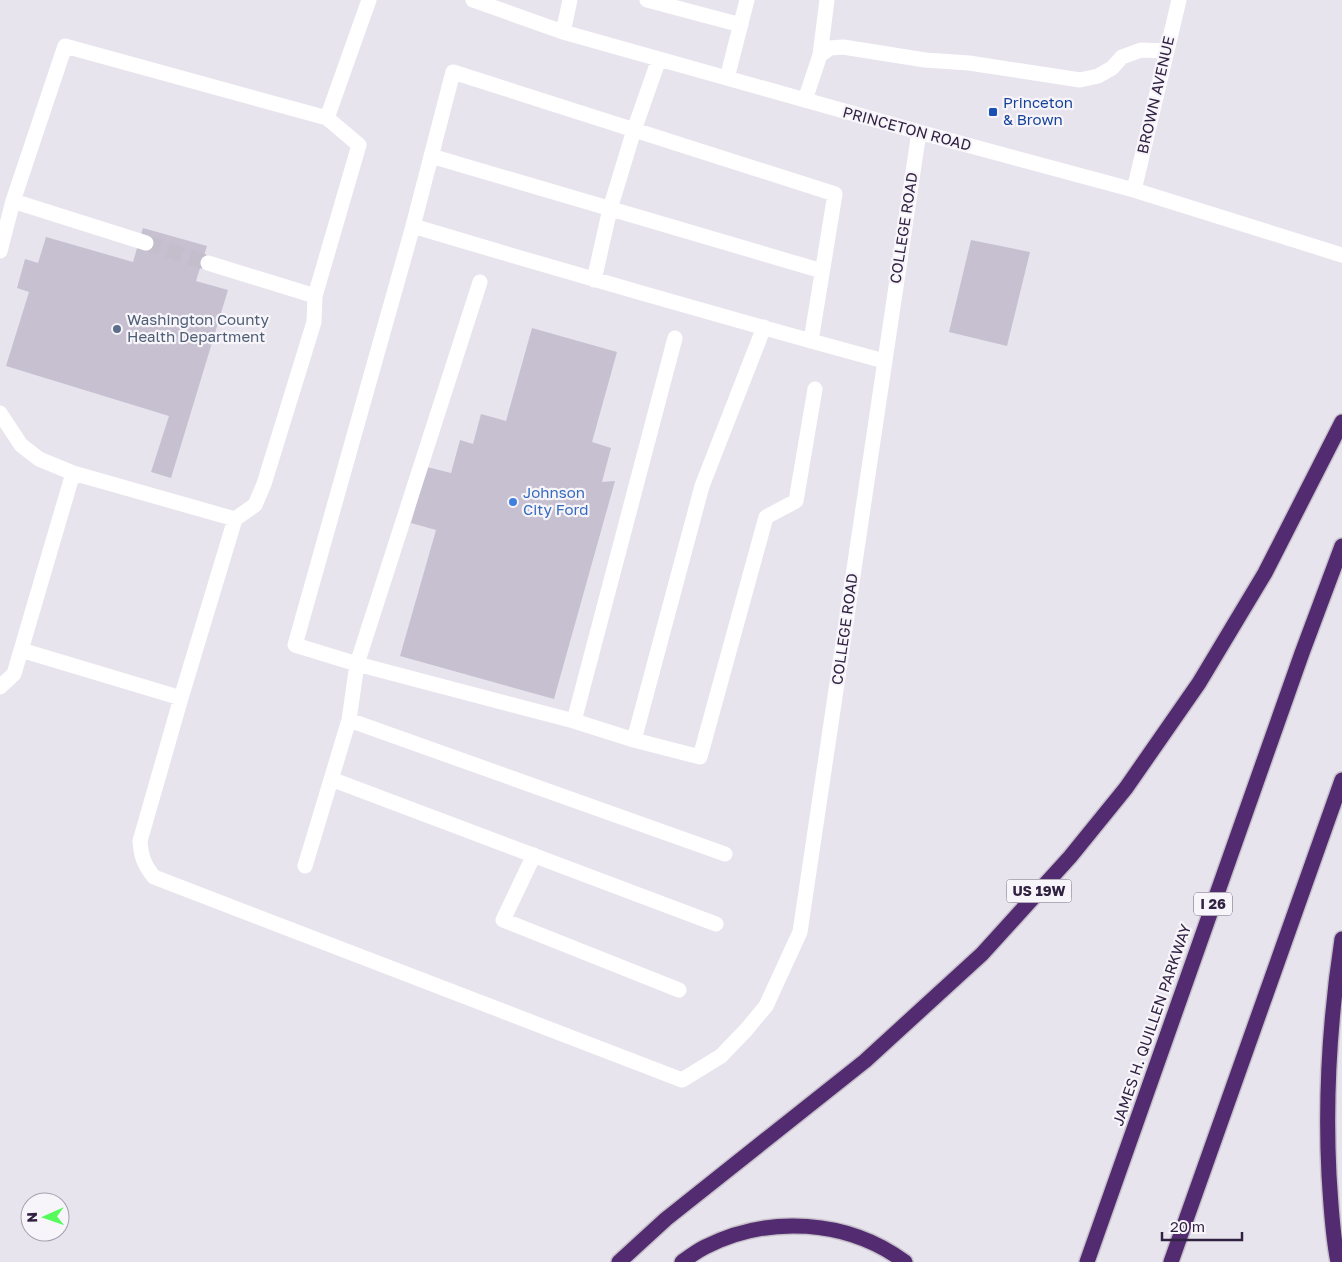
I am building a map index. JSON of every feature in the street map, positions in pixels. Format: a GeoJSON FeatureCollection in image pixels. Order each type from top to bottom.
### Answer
{"type":"FeatureCollection","features":[{"type":"Feature","properties":{"kind":"highway","name":"US 19W"},"geometry":{"type":"LineString","coordinates":[[619,1262],[666,1219],[865,1061],[982,954],[1070,857],[1126,788],[1199,682],[1265,573],[1342,422]]}},
{"type":"Feature","properties":{"kind":"highway","name":"JAMES H. QUILLEN PARKWAY"},"geometry":{"type":"LineString","coordinates":[[1087,1262],[1298,663],[1342,546]]}},
{"type":"Feature","properties":{"kind":"highway"},"geometry":{"type":"LineString","coordinates":[[1171,1262],[1342,780]]}},
{"type":"Feature","properties":{"kind":"highway"},"geometry":{"type":"LineString","coordinates":[[1338,1262],[1332,1235],[1327,1134],[1329,1056],[1335,986],[1342,939]]}},
{"type":"Feature","properties":{"kind":"highway"},"geometry":{"type":"LineString","coordinates":[[682,1262],[704,1247],[741,1232],[771,1226],[804,1225],[836,1230],[871,1242],[905,1262]]}},
{"type":"Feature","properties":{"kind":"street"},"geometry":{"type":"LineString","coordinates":[[327,118],[369,0]]}},
{"type":"Feature","properties":{"kind":"street","name":"PRINCETON ROAD"},"geometry":{"type":"LineString","coordinates":[[473,0],[562,32],[1134,190],[1336,253]]}},
{"type":"Feature","properties":{"kind":"street"},"geometry":{"type":"LineString","coordinates":[[562,32],[570,0]]}},
{"type":"Feature","properties":{"kind":"street"},"geometry":{"type":"LineString","coordinates":[[647,0],[741,25]]}},
{"type":"Feature","properties":{"kind":"street"},"geometry":{"type":"LineString","coordinates":[[728,78],[747,0]]}},
{"type":"Feature","properties":{"kind":"street"},"geometry":{"type":"LineString","coordinates":[[805,100],[820,55],[827,0]]}},
{"type":"Feature","properties":{"kind":"street","name":"BROWN AVENUE"},"geometry":{"type":"LineString","coordinates":[[1134,190],[1179,0]]}},
{"type":"Feature","properties":{"kind":"street"},"geometry":{"type":"LineString","coordinates":[[0,250],[13,201],[66,46],[327,118],[359,145],[315,296],[314,322],[264,484],[254,505],[235,519],[180,698],[21,650]]}},
{"type":"Feature","properties":{"kind":"street"},"geometry":{"type":"LineString","coordinates":[[820,55],[830,48],[843,47],[925,60],[969,64],[1080,80],[1098,76],[1112,68],[1122,57],[1141,50],[1167,51]]}},
{"type":"Feature","properties":{"kind":"street"},"geometry":{"type":"LineString","coordinates":[[594,280],[610,209],[634,130],[659,59]]}},
{"type":"Feature","properties":{"kind":"street"},"geometry":{"type":"LineString","coordinates":[[811,341],[835,194],[453,72],[414,226],[295,645],[357,664],[574,721],[634,740],[700,757],[766,517],[796,501],[815,389]]}},
{"type":"Feature","properties":{"kind":"street","name":"COLLEGE ROAD"},"geometry":{"type":"LineString","coordinates":[[180,698],[140,841],[140,853],[144,865],[154,876],[682,1080],[720,1056],[746,1030],[766,1006],[800,932],[919,132]]}},
{"type":"Feature","properties":{"kind":"street"},"geometry":{"type":"LineString","coordinates":[[431,156],[822,271]]}},
{"type":"Feature","properties":{"kind":"street"},"geometry":{"type":"LineString","coordinates":[[13,201],[146,242]]}},
{"type":"Feature","properties":{"kind":"street"},"geometry":{"type":"LineString","coordinates":[[414,226],[594,280],[884,361]]}},
{"type":"Feature","properties":{"kind":"street"},"geometry":{"type":"LineString","coordinates":[[208,263],[315,296]]}},
{"type":"Feature","properties":{"kind":"street"},"geometry":{"type":"LineString","coordinates":[[305,866],[350,720],[357,664],[480,282]]}},
{"type":"Feature","properties":{"kind":"street"},"geometry":{"type":"LineString","coordinates":[[634,740],[702,486],[764,327]]}},
{"type":"Feature","properties":{"kind":"street"},"geometry":{"type":"LineString","coordinates":[[574,721],[675,338]]}},
{"type":"Feature","properties":{"kind":"street"},"geometry":{"type":"LineString","coordinates":[[0,413],[21,445],[39,459],[73,473],[235,519]]}},
{"type":"Feature","properties":{"kind":"street"},"geometry":{"type":"LineString","coordinates":[[0,687],[14,674],[73,473]]}},
{"type":"Feature","properties":{"kind":"street"},"geometry":{"type":"LineString","coordinates":[[350,720],[725,854]]}},
{"type":"Feature","properties":{"kind":"street"},"geometry":{"type":"LineString","coordinates":[[331,778],[716,924]]}},
{"type":"Feature","properties":{"kind":"street"},"geometry":{"type":"LineString","coordinates":[[534,855],[503,920],[678,990]]}},
{"type":"Feature","properties":{"kind":"building","name":"Washington County Health Department"},"geometry":{"type":"Polygon","coordinates":[[[143,228],[207,246],[196,281],[228,290],[171,478],[151,472],[169,416],[6,366],[29,292],[17,288],[25,259],[38,263],[46,237],[133,262],[143,228]]]}},
{"type":"Feature","properties":{"kind":"building"},"geometry":{"type":"Polygon","coordinates":[[[971,240],[1030,252],[1007,346],[949,332],[971,240]]]}},
{"type":"Feature","properties":{"kind":"building","name":"Johnson City Ford"},"geometry":{"type":"Polygon","coordinates":[[[532,328],[617,352],[592,442],[611,448],[602,482],[615,481],[554,699],[400,656],[436,530],[411,523],[427,467],[451,473],[460,440],[473,444],[481,414],[506,421],[532,328]]]}},
{"type":"Feature","properties":{"kind":"tunnel"},"geometry":{"type":"LineString","coordinates":[[146,243],[208,263]]}},
{"type":"Feature","properties":{"kind":"place","name":"Princeton & Brown"},"geometry":{"type":"Point","coordinates":[993,112]}},
{"type":"Feature","properties":{"kind":"place","name":"Washington County Health Department"},"geometry":{"type":"Point","coordinates":[117,329]}},
{"type":"Feature","properties":{"kind":"place","name":"Johnson City Ford"},"geometry":{"type":"Point","coordinates":[513,502]}}]}
